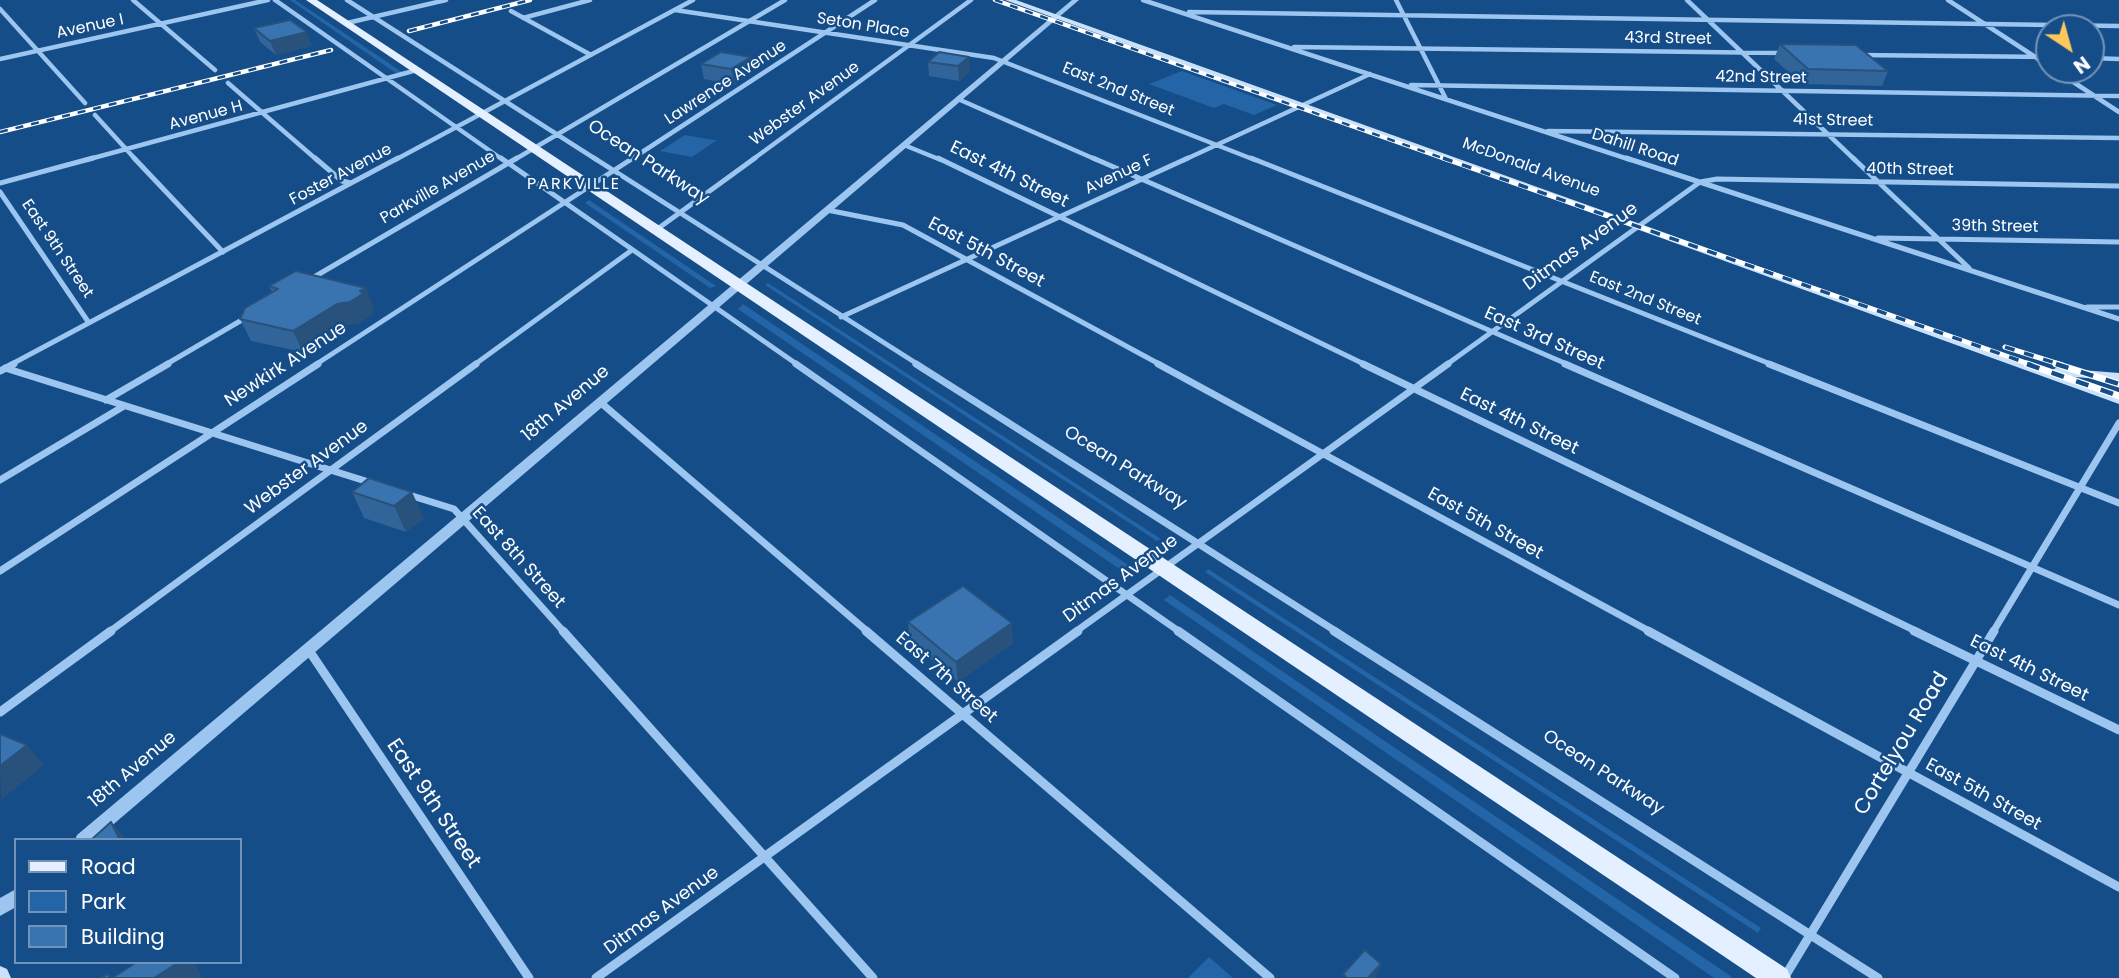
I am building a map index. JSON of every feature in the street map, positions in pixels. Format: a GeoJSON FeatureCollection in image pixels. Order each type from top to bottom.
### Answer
{"type":"FeatureCollection","features":[{"type":"Feature","properties":{"kind":"main road"},"geometry":{"type":"LineString","coordinates":[[312,0],[1778,978]]}},
{"type":"Feature","properties":{"kind":"main road","name":"McDonald Avenue"},"geometry":{"type":"LineString","coordinates":[[1009,0],[2119,400]]}},
{"type":"Feature","properties":{"kind":"main road","name":"McDonald Avenue"},"geometry":{"type":"LineString","coordinates":[[2041,371],[2119,377]]}},
{"type":"Feature","properties":{"kind":"street"},"geometry":{"type":"LineString","coordinates":[[133,0],[215,70]]}},
{"type":"Feature","properties":{"kind":"street","name":"Avenue I"},"geometry":{"type":"LineString","coordinates":[[0,59],[268,0]]}},
{"type":"Feature","properties":{"kind":"street"},"geometry":{"type":"LineString","coordinates":[[275,0],[1675,978]]}},
{"type":"Feature","properties":{"kind":"street","name":"Ocean Parkway"},"geometry":{"type":"LineString","coordinates":[[347,0],[1878,978]]}},
{"type":"Feature","properties":{"kind":"street"},"geometry":{"type":"LineString","coordinates":[[347,23],[446,0]]}},
{"type":"Feature","properties":{"kind":"street"},"geometry":{"type":"LineString","coordinates":[[523,18],[590,0]]}},
{"type":"Feature","properties":{"kind":"street","name":"Foster Avenue"},"geometry":{"type":"LineString","coordinates":[[2,370],[693,0]]}},
{"type":"Feature","properties":{"kind":"street","name":"Parkville Avenue"},"geometry":{"type":"LineString","coordinates":[[298,287],[785,0]]}},
{"type":"Feature","properties":{"kind":"street","name":"Lawrence Avenue"},"geometry":{"type":"LineString","coordinates":[[590,186],[875,0]]}},
{"type":"Feature","properties":{"kind":"street","name":"Webster Avenue"},"geometry":{"type":"LineString","coordinates":[[656,230],[971,0]]}},
{"type":"Feature","properties":{"kind":"street","name":"18th Avenue"},"geometry":{"type":"LineString","coordinates":[[85,838],[1076,0]]}},
{"type":"Feature","properties":{"kind":"street","name":"Dahill Road"},"geometry":{"type":"LineString","coordinates":[[1143,0],[2119,319]]}},
{"type":"Feature","properties":{"kind":"street"},"geometry":{"type":"LineString","coordinates":[[1396,0],[1446,99]]}},
{"type":"Feature","properties":{"kind":"street"},"geometry":{"type":"LineString","coordinates":[[1687,0],[1972,271]]}},
{"type":"Feature","properties":{"kind":"street"},"geometry":{"type":"LineString","coordinates":[[1948,0],[2035,57]]}},
{"type":"Feature","properties":{"kind":"street"},"geometry":{"type":"LineString","coordinates":[[0,9],[85,103]]}},
{"type":"Feature","properties":{"kind":"street","name":"Seton Place"},"geometry":{"type":"LineString","coordinates":[[675,10],[1004,61]]}},
{"type":"Feature","properties":{"kind":"street"},"geometry":{"type":"LineString","coordinates":[[511,11],[591,55]]}},
{"type":"Feature","properties":{"kind":"street"},"geometry":{"type":"LineString","coordinates":[[1180,12],[2119,26]]}},
{"type":"Feature","properties":{"kind":"street","name":"43rd Street"},"geometry":{"type":"LineString","coordinates":[[1287,47],[1795,54]]}},
{"type":"Feature","properties":{"kind":"street"},"geometry":{"type":"LineString","coordinates":[[1848,54],[2035,57]]}},
{"type":"Feature","properties":{"kind":"street","name":"East 2nd Street"},"geometry":{"type":"LineString","coordinates":[[1004,61],[2119,503]]}},
{"type":"Feature","properties":{"kind":"street","name":"Avenue H"},"geometry":{"type":"LineString","coordinates":[[0,183],[417,70]]}},
{"type":"Feature","properties":{"kind":"street","name":"Avenue F"},"geometry":{"type":"LineString","coordinates":[[841,317],[1370,74]]}},
{"type":"Feature","properties":{"kind":"street"},"geometry":{"type":"LineString","coordinates":[[228,83],[342,181],[351,183]]}},
{"type":"Feature","properties":{"kind":"street"},"geometry":{"type":"LineString","coordinates":[[2077,84],[2119,112]]}},
{"type":"Feature","properties":{"kind":"street","name":"42nd Street"},"geometry":{"type":"LineString","coordinates":[[1403,85],[2119,96]]}},
{"type":"Feature","properties":{"kind":"street","name":"East 3rd Street"},"geometry":{"type":"LineString","coordinates":[[958,99],[2119,605]]}},
{"type":"Feature","properties":{"kind":"street"},"geometry":{"type":"LineString","coordinates":[[95,115],[216,248],[223,252]]}},
{"type":"Feature","properties":{"kind":"street","name":"41st Street"},"geometry":{"type":"LineString","coordinates":[[1547,132],[1555,129],[2119,138]]}},
{"type":"Feature","properties":{"kind":"street","name":"East 4th Street"},"geometry":{"type":"LineString","coordinates":[[904,145],[917,148],[2119,730]]}},
{"type":"Feature","properties":{"kind":"street","name":"40th Street"},"geometry":{"type":"LineString","coordinates":[[1700,182],[1717,179],[2119,186]]}},
{"type":"Feature","properties":{"kind":"street","name":"Ditmas Avenue"},"geometry":{"type":"LineString","coordinates":[[596,978],[1197,542],[1700,182]]}},
{"type":"Feature","properties":{"kind":"street","name":"Newkirk Avenue"},"geometry":{"type":"LineString","coordinates":[[0,571],[590,186]]}},
{"type":"Feature","properties":{"kind":"street","name":"East 9th Street"},"geometry":{"type":"LineString","coordinates":[[0,192],[89,323]]}},
{"type":"Feature","properties":{"kind":"street","name":"East 5th Street"},"geometry":{"type":"LineString","coordinates":[[827,210],[903,225],[2119,887]]}},
{"type":"Feature","properties":{"kind":"street","name":"39th Street"},"geometry":{"type":"LineString","coordinates":[[1870,238],[2119,242]]}},
{"type":"Feature","properties":{"kind":"street","name":"Webster Avenue"},"geometry":{"type":"LineString","coordinates":[[0,712],[632,250]]}},
{"type":"Feature","properties":{"kind":"street"},"geometry":{"type":"LineString","coordinates":[[2079,306],[2119,307]]}},
{"type":"Feature","properties":{"kind":"street"},"geometry":{"type":"LineString","coordinates":[[106,400],[250,315]]}},
{"type":"Feature","properties":{"kind":"street","name":"East 8th Street"},"geometry":{"type":"LineString","coordinates":[[2,370],[454,509],[873,978]]}},
{"type":"Feature","properties":{"kind":"street","name":"East 7th Street"},"geometry":{"type":"LineString","coordinates":[[600,402],[1270,978]]}},
{"type":"Feature","properties":{"kind":"street"},"geometry":{"type":"LineString","coordinates":[[0,480],[124,406]]}},
{"type":"Feature","properties":{"kind":"street","name":"Cortelyou Road"},"geometry":{"type":"LineString","coordinates":[[1784,978],[2119,423]]}},
{"type":"Feature","properties":{"kind":"street","name":"East 9th Street"},"geometry":{"type":"LineString","coordinates":[[308,649],[529,978]]}},
{"type":"Feature","properties":{"kind":"green space"},"geometry":{"type":"Polygon","coordinates":[[[290,0],[295,0],[402,72],[397,74],[290,0]]]}},
{"type":"Feature","properties":{"kind":"green space"},"geometry":{"type":"Polygon","coordinates":[[[1182,71],[1277,105],[1254,115],[1224,104],[1214,108],[1149,84],[1182,71]]]}},
{"type":"Feature","properties":{"kind":"green space"},"geometry":{"type":"Polygon","coordinates":[[[685,135],[717,140],[692,157],[660,151],[685,135]]]}},
{"type":"Feature","properties":{"kind":"green space"},"geometry":{"type":"Polygon","coordinates":[[[589,200],[716,286],[710,288],[585,203],[589,200]]]}},
{"type":"Feature","properties":{"kind":"green space"},"geometry":{"type":"Polygon","coordinates":[[[768,283],[1161,539],[1157,541],[765,285],[768,283]]]}},
{"type":"Feature","properties":{"kind":"green space"},"geometry":{"type":"Polygon","coordinates":[[[743,304],[1128,565],[1121,570],[738,309],[743,304]]]}},
{"type":"Feature","properties":{"kind":"green space"},"geometry":{"type":"Polygon","coordinates":[[[1208,569],[1761,928],[1758,933],[1205,572],[1208,569]]]}},
{"type":"Feature","properties":{"kind":"green space"},"geometry":{"type":"Polygon","coordinates":[[[1170,595],[1732,977],[1714,978],[1164,600],[1170,595]]]}},
{"type":"Feature","properties":{"kind":"green space"},"geometry":{"type":"Polygon","coordinates":[[[1209,957],[1233,978],[1188,978],[1209,957]]]}},
{"type":"Feature","properties":{"kind":"building"},"geometry":{"type":"Polygon","coordinates":[[[290,20],[307,32],[270,41],[254,28],[290,20]]]}},
{"type":"Feature","properties":{"kind":"building"},"geometry":{"type":"Polygon","coordinates":[[[1780,44],[1856,45],[1888,71],[1808,69],[1780,44]]]}},
{"type":"Feature","properties":{"kind":"building"},"geometry":{"type":"Polygon","coordinates":[[[721,52],[751,57],[731,69],[701,64],[721,52]]]}},
{"type":"Feature","properties":{"kind":"building"},"geometry":{"type":"Polygon","coordinates":[[[939,52],[969,57],[958,66],[928,62],[939,52]]]}},
{"type":"Feature","properties":{"kind":"building"},"geometry":{"type":"Polygon","coordinates":[[[296,271],[366,288],[360,291],[364,293],[350,302],[337,304],[293,331],[240,319],[245,308],[278,289],[269,286],[296,271]]]}},
{"type":"Feature","properties":{"kind":"building"},"geometry":{"type":"Polygon","coordinates":[[[369,478],[412,492],[394,506],[352,492],[369,478]]]}},
{"type":"Feature","properties":{"kind":"building"},"geometry":{"type":"Polygon","coordinates":[[[963,586],[1012,623],[956,662],[908,622],[963,586]]]}},
{"type":"Feature","properties":{"kind":"building"},"geometry":{"type":"Polygon","coordinates":[[[0,734],[27,745],[0,766],[0,734]]]}},
{"type":"Feature","properties":{"kind":"building"},"geometry":{"type":"Polygon","coordinates":[[[111,822],[119,838],[93,838],[111,822]]]}},
{"type":"Feature","properties":{"kind":"building"},"geometry":{"type":"Polygon","coordinates":[[[1365,950],[1381,964],[1368,978],[1347,978],[1343,974],[1365,950]]]}},
{"type":"Feature","properties":{"kind":"building"},"geometry":{"type":"Polygon","coordinates":[[[134,964],[176,964],[154,978],[112,978],[134,964]]]}},
{"type":"Feature","properties":{"kind":"railway"},"geometry":{"type":"LineString","coordinates":[[409,31],[530,0]]}},
{"type":"Feature","properties":{"kind":"railway"},"geometry":{"type":"LineString","coordinates":[[995,0],[1448,160]]}},
{"type":"Feature","properties":{"kind":"railway"},"geometry":{"type":"LineString","coordinates":[[0,132],[331,50]]}},
{"type":"Feature","properties":{"kind":"railway"},"geometry":{"type":"LineString","coordinates":[[1443,158],[2032,365]]}},
{"type":"Feature","properties":{"kind":"railway"},"geometry":{"type":"LineString","coordinates":[[2005,347],[2062,365]]}},
{"type":"Feature","properties":{"kind":"railway"},"geometry":{"type":"LineString","coordinates":[[2027,364],[2119,396]]}},
{"type":"Feature","properties":{"kind":"railway"},"geometry":{"type":"LineString","coordinates":[[2056,364],[2119,384]]}},
{"type":"Feature","properties":{"kind":"district","name":"PARKVILLE"},"geometry":{"type":"Point","coordinates":[574,185]}}]}
